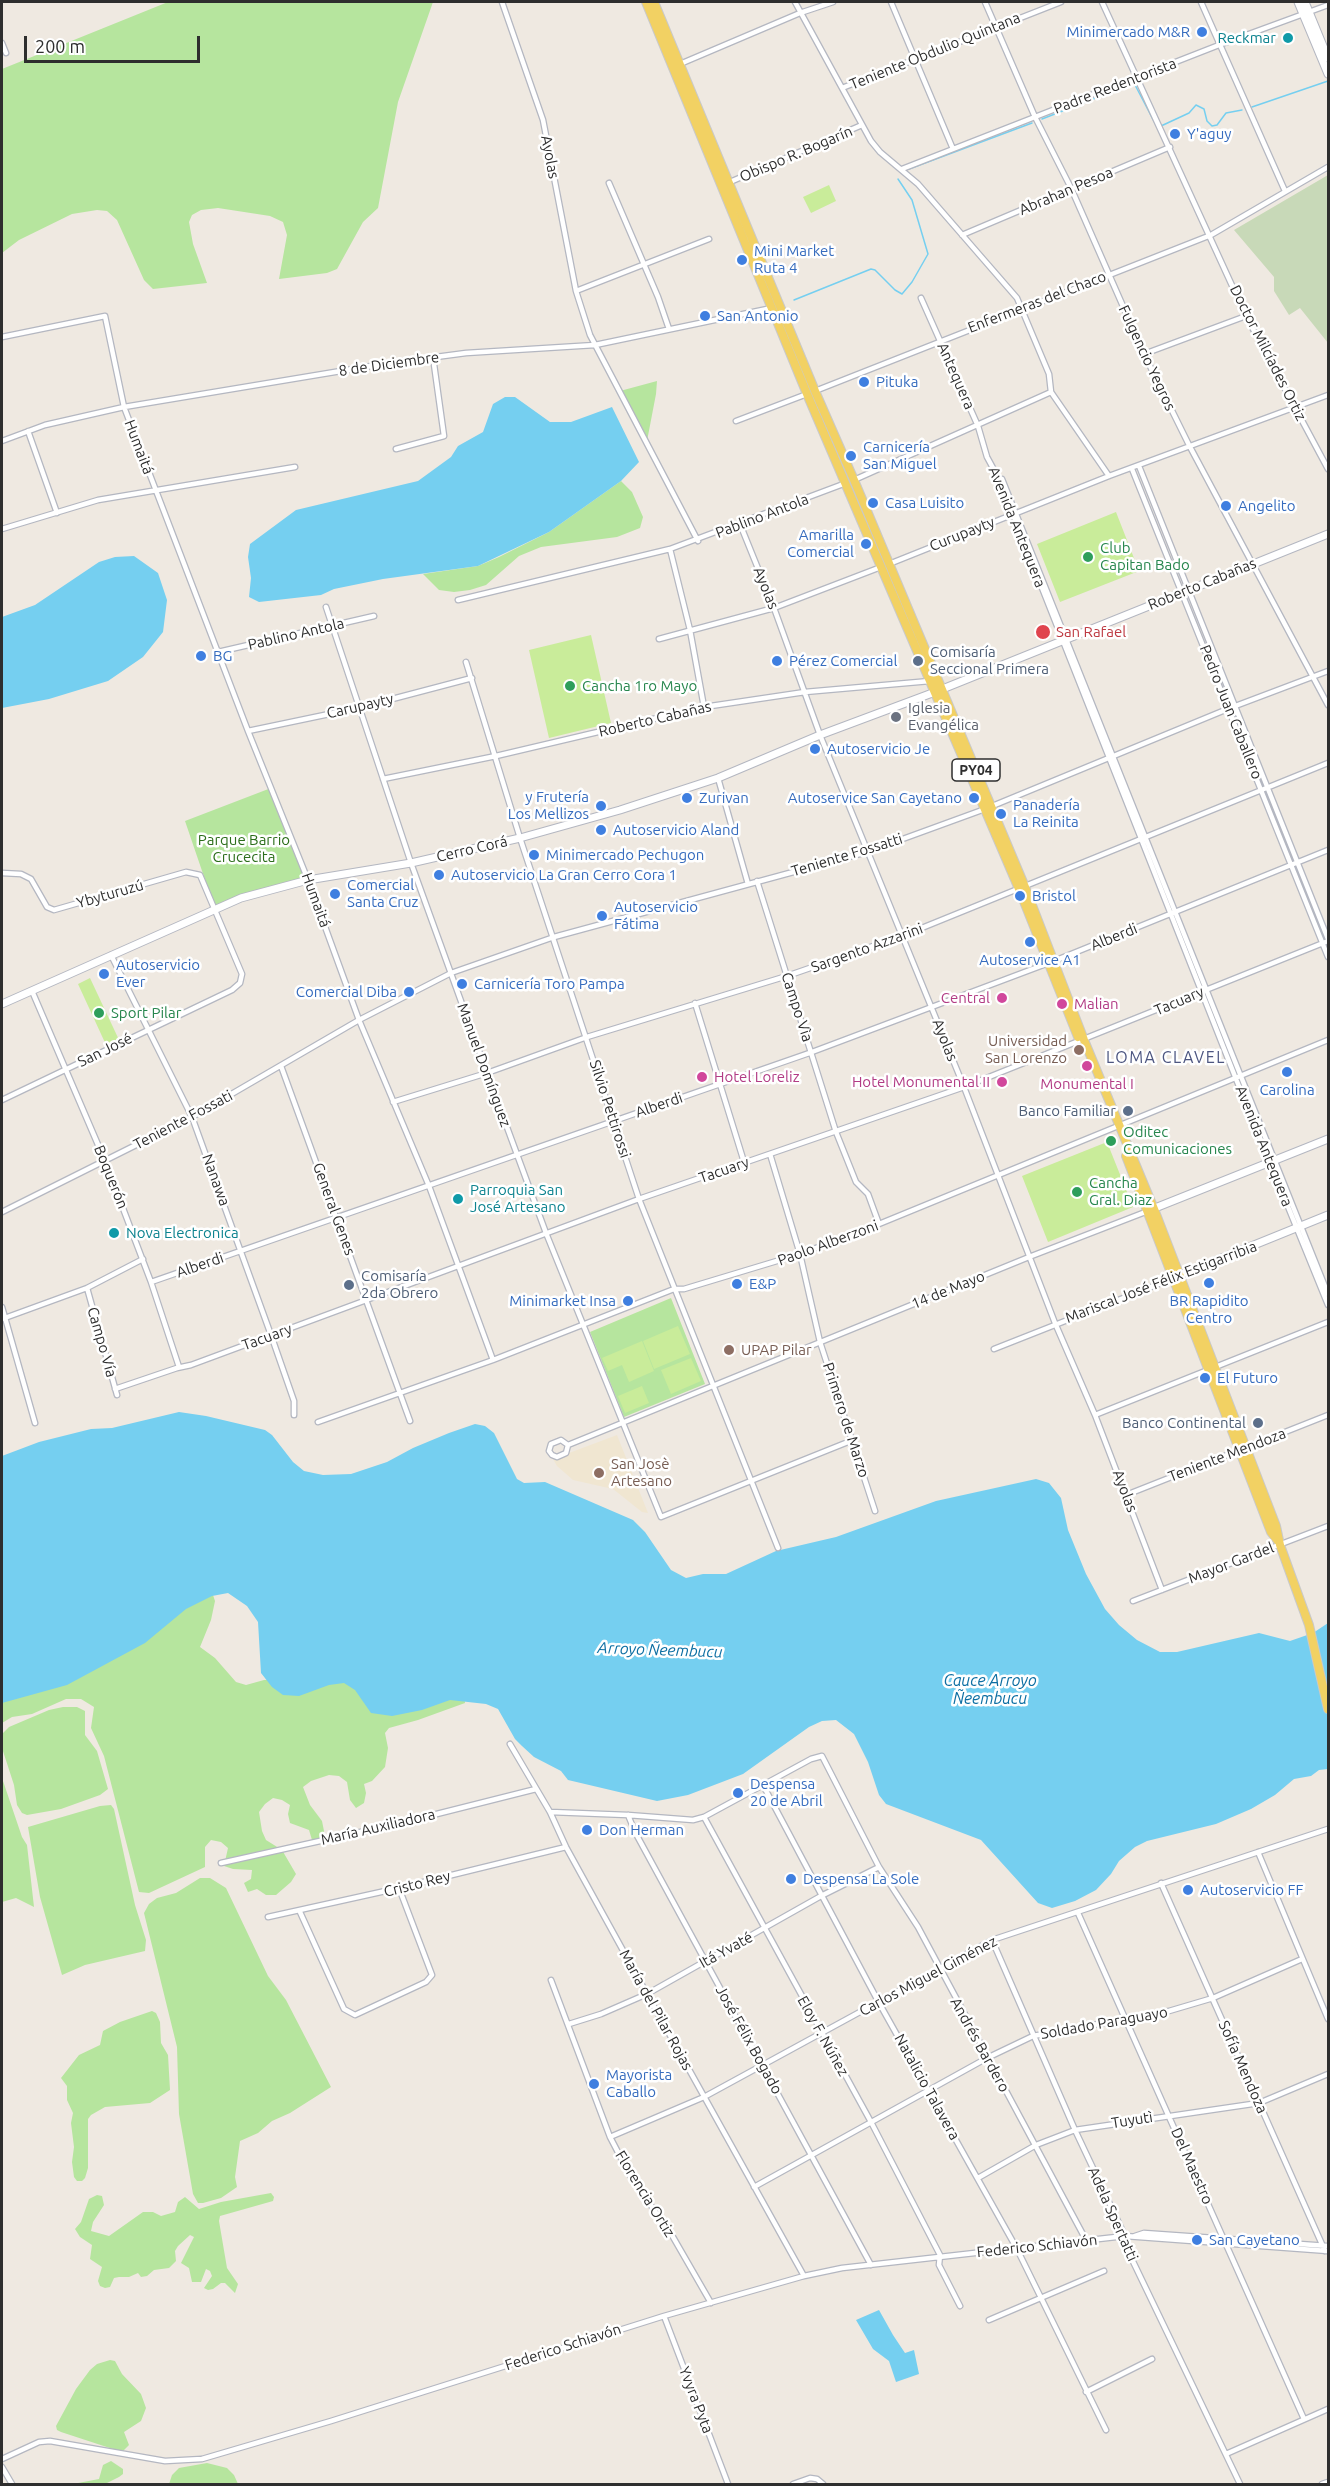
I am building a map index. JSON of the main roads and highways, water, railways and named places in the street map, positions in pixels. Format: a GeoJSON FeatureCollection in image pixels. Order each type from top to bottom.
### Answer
{"type":"FeatureCollection","features":[{"type":"Feature","properties":{"kind":"main road","name":"PY04"},"geometry":{"type":"LineString","coordinates":[[646,2],[678,65],[730,182],[776,306]]}},
{"type":"Feature","properties":{"kind":"main road","name":"PY04"},"geometry":{"type":"LineString","coordinates":[[654,2],[811,392],[1022,888],[1276,1526],[1280,1545],[1309,1625],[1329,1709]]}},
{"type":"Feature","properties":{"kind":"main road","name":"PY04"},"geometry":{"type":"LineString","coordinates":[[886,565],[930,681],[938,690]]}},
{"type":"Feature","properties":{"kind":"water"},"geometry":{"type":"Polygon","coordinates":[[[505,397],[515,397],[550,422],[571,422],[612,407],[639,462],[621,481],[549,532],[478,566],[383,579],[334,589],[321,595],[259,602],[249,597],[250,544],[296,510],[418,481],[451,457],[458,446],[483,432],[493,404],[505,397]]]}},
{"type":"Feature","properties":{"kind":"water"},"geometry":{"type":"Polygon","coordinates":[[[134,556],[158,573],[167,600],[163,632],[143,657],[108,681],[49,699],[2,708],[2,617],[35,605],[99,562],[115,557],[134,556]]]}},
{"type":"Feature","properties":{"kind":"water","name":"Cauce Arroyo Ñeembucu"},"geometry":{"type":"Polygon","coordinates":[[[179,1412],[265,1430],[304,1471],[323,1475],[351,1474],[387,1462],[449,1433],[475,1424],[485,1426],[494,1433],[517,1479],[524,1483],[545,1482],[633,1520],[645,1532],[671,1570],[686,1578],[703,1574],[726,1574],[776,1551],[836,1537],[936,1501],[1036,1479],[1049,1483],[1061,1498],[1068,1530],[1086,1574],[1105,1609],[1137,1640],[1160,1652],[1177,1652],[1259,1633],[1290,1641],[1313,1633],[1328,1623],[1328,1769],[1319,1770],[1311,1776],[1294,1779],[1275,1795],[1251,1809],[1216,1824],[1147,1841],[1135,1847],[1119,1861],[1111,1874],[1096,1890],[1075,1901],[1052,1908],[1038,1903],[981,1840],[886,1804],[879,1795],[868,1762],[854,1734],[836,1720],[822,1721],[809,1727],[743,1774],[688,1795],[657,1801],[568,1780],[561,1771],[534,1757],[522,1746],[515,1739],[498,1709],[486,1704],[450,1700],[422,1710],[392,1716],[371,1713],[355,1690],[344,1683],[329,1685],[299,1696],[283,1695],[272,1687],[261,1673],[258,1622],[247,1606],[228,1593],[212,1596],[186,1609],[145,1643],[67,1685],[2,1703],[2,1456],[39,1442],[91,1429],[112,1428],[179,1412]]]}},
{"type":"Feature","properties":{"kind":"water"},"geometry":{"type":"Polygon","coordinates":[[[879,2310],[905,2353],[914,2350],[919,2374],[896,2382],[889,2361],[873,2349],[856,2320],[879,2310]]]}},
{"type":"Feature","properties":{"kind":"waterway"},"geometry":{"type":"LineString","coordinates":[[1252,107],[1328,81]]}},
{"type":"Feature","properties":{"kind":"waterway"},"geometry":{"type":"LineString","coordinates":[[1042,119],[1134,83],[1157,127]]}},
{"type":"Feature","properties":{"kind":"waterway"},"geometry":{"type":"LineString","coordinates":[[1161,126],[1189,113],[1196,105],[1204,109],[1207,121],[1212,126],[1217,125],[1226,113],[1242,110]]}},
{"type":"Feature","properties":{"kind":"waterway"},"geometry":{"type":"LineString","coordinates":[[909,169],[1032,123]]}},
{"type":"Feature","properties":{"kind":"waterway"},"geometry":{"type":"LineString","coordinates":[[794,300],[871,269],[902,294],[912,282],[928,254],[912,200],[898,179]]}},
{"type":"Feature","properties":{"kind":"place","name":"Minimercado M&R"},"geometry":{"type":"Point","coordinates":[1202,32]}},
{"type":"Feature","properties":{"kind":"place","name":"Reckmar"},"geometry":{"type":"Point","coordinates":[1288,38]}},
{"type":"Feature","properties":{"kind":"place","name":"Y'aguy"},"geometry":{"type":"Point","coordinates":[1175,134]}},
{"type":"Feature","properties":{"kind":"place","name":"Mini Market Ruta 4"},"geometry":{"type":"Point","coordinates":[742,260]}},
{"type":"Feature","properties":{"kind":"place","name":"San Antonio"},"geometry":{"type":"Point","coordinates":[705,316]}},
{"type":"Feature","properties":{"kind":"place","name":"Pituka"},"geometry":{"type":"Point","coordinates":[864,382]}},
{"type":"Feature","properties":{"kind":"place","name":"Carnicería San Miguel"},"geometry":{"type":"Point","coordinates":[851,456]}},
{"type":"Feature","properties":{"kind":"place","name":"Casa Luisito"},"geometry":{"type":"Point","coordinates":[873,503]}},
{"type":"Feature","properties":{"kind":"place","name":"Angelito"},"geometry":{"type":"Point","coordinates":[1226,506]}},
{"type":"Feature","properties":{"kind":"place","name":"Amarilla Comercial"},"geometry":{"type":"Point","coordinates":[866,544]}},
{"type":"Feature","properties":{"kind":"place","name":"Club Capitan Bado"},"geometry":{"type":"Point","coordinates":[1088,557]}},
{"type":"Feature","properties":{"kind":"place","name":"San Rafael"},"geometry":{"type":"Point","coordinates":[1043,632]}},
{"type":"Feature","properties":{"kind":"place","name":"BG"},"geometry":{"type":"Point","coordinates":[201,656]}},
{"type":"Feature","properties":{"kind":"place","name":"Pérez Comercial"},"geometry":{"type":"Point","coordinates":[777,661]}},
{"type":"Feature","properties":{"kind":"place","name":"Comisaría Seccional Primera"},"geometry":{"type":"Point","coordinates":[918,661]}},
{"type":"Feature","properties":{"kind":"place","name":"Cancha 1ro Mayo"},"geometry":{"type":"Point","coordinates":[570,686]}},
{"type":"Feature","properties":{"kind":"place","name":"Iglesia Evangélica"},"geometry":{"type":"Point","coordinates":[896,717]}},
{"type":"Feature","properties":{"kind":"place","name":"Autoservicio Je"},"geometry":{"type":"Point","coordinates":[815,749]}},
{"type":"Feature","properties":{"kind":"place","name":"Zurivan"},"geometry":{"type":"Point","coordinates":[687,798]}},
{"type":"Feature","properties":{"kind":"place","name":"Autoservice San Cayetano"},"geometry":{"type":"Point","coordinates":[974,798]}},
{"type":"Feature","properties":{"kind":"place","name":"y Frutería Los Mellizos"},"geometry":{"type":"Point","coordinates":[601,806]}},
{"type":"Feature","properties":{"kind":"place","name":"Panadería La Reinita"},"geometry":{"type":"Point","coordinates":[1001,814]}},
{"type":"Feature","properties":{"kind":"place","name":"Autoservicio Aland"},"geometry":{"type":"Point","coordinates":[601,830]}},
{"type":"Feature","properties":{"kind":"place","name":"Minimercado Pechugon"},"geometry":{"type":"Point","coordinates":[534,855]}},
{"type":"Feature","properties":{"kind":"place","name":"Autoservicio La Gran Cerro Cora 1"},"geometry":{"type":"Point","coordinates":[439,875]}},
{"type":"Feature","properties":{"kind":"place","name":"Comercial Santa Cruz"},"geometry":{"type":"Point","coordinates":[335,894]}},
{"type":"Feature","properties":{"kind":"place","name":"Bristol"},"geometry":{"type":"Point","coordinates":[1020,896]}},
{"type":"Feature","properties":{"kind":"place","name":"Autoservicio Fátima"},"geometry":{"type":"Point","coordinates":[602,916]}},
{"type":"Feature","properties":{"kind":"place","name":"Autoservice A1"},"geometry":{"type":"Point","coordinates":[1030,942]}},
{"type":"Feature","properties":{"kind":"place","name":"Autoservicio Ever"},"geometry":{"type":"Point","coordinates":[104,974]}},
{"type":"Feature","properties":{"kind":"place","name":"Carnicería Toro Pampa"},"geometry":{"type":"Point","coordinates":[462,984]}},
{"type":"Feature","properties":{"kind":"place","name":"Comercial Diba"},"geometry":{"type":"Point","coordinates":[409,992]}},
{"type":"Feature","properties":{"kind":"place","name":"Central"},"geometry":{"type":"Point","coordinates":[1002,998]}},
{"type":"Feature","properties":{"kind":"place","name":"Malian"},"geometry":{"type":"Point","coordinates":[1062,1004]}},
{"type":"Feature","properties":{"kind":"place","name":"Sport Pilar"},"geometry":{"type":"Point","coordinates":[99,1013]}},
{"type":"Feature","properties":{"kind":"place","name":"Universidad San Lorenzo"},"geometry":{"type":"Point","coordinates":[1079,1050]}},
{"type":"Feature","properties":{"kind":"place","name":"Monumental I"},"geometry":{"type":"Point","coordinates":[1087,1066]}},
{"type":"Feature","properties":{"kind":"place","name":"Carolina"},"geometry":{"type":"Point","coordinates":[1287,1072]}},
{"type":"Feature","properties":{"kind":"place","name":"Hotel Loreliz"},"geometry":{"type":"Point","coordinates":[702,1077]}},
{"type":"Feature","properties":{"kind":"place","name":"Hotel Monumental II"},"geometry":{"type":"Point","coordinates":[1002,1082]}},
{"type":"Feature","properties":{"kind":"place","name":"Banco Familiar"},"geometry":{"type":"Point","coordinates":[1128,1111]}},
{"type":"Feature","properties":{"kind":"place","name":"Oditec Comunicaciones"},"geometry":{"type":"Point","coordinates":[1111,1141]}},
{"type":"Feature","properties":{"kind":"place","name":"Cancha Gral. Diaz"},"geometry":{"type":"Point","coordinates":[1077,1192]}},
{"type":"Feature","properties":{"kind":"place","name":"Parroquia San José Artesano"},"geometry":{"type":"Point","coordinates":[458,1199]}},
{"type":"Feature","properties":{"kind":"place","name":"Nova Electronica"},"geometry":{"type":"Point","coordinates":[114,1233]}},
{"type":"Feature","properties":{"kind":"place","name":"BR Rapidito Centro"},"geometry":{"type":"Point","coordinates":[1209,1283]}},
{"type":"Feature","properties":{"kind":"place","name":"E&P"},"geometry":{"type":"Point","coordinates":[737,1284]}},
{"type":"Feature","properties":{"kind":"place","name":"Comisaría 2da Obrero"},"geometry":{"type":"Point","coordinates":[349,1285]}},
{"type":"Feature","properties":{"kind":"place","name":"Minimarket Insa"},"geometry":{"type":"Point","coordinates":[628,1301]}},
{"type":"Feature","properties":{"kind":"place","name":"UPAP Pilar"},"geometry":{"type":"Point","coordinates":[729,1350]}},
{"type":"Feature","properties":{"kind":"place","name":"El Futuro"},"geometry":{"type":"Point","coordinates":[1205,1378]}},
{"type":"Feature","properties":{"kind":"place","name":"Banco Continental"},"geometry":{"type":"Point","coordinates":[1258,1423]}},
{"type":"Feature","properties":{"kind":"place","name":"San Josè Artesano"},"geometry":{"type":"Point","coordinates":[599,1473]}},
{"type":"Feature","properties":{"kind":"place","name":"Despensa 20 de Abril"},"geometry":{"type":"Point","coordinates":[738,1793]}},
{"type":"Feature","properties":{"kind":"place","name":"Don Herman"},"geometry":{"type":"Point","coordinates":[587,1830]}},
{"type":"Feature","properties":{"kind":"place","name":"Despensa La Sole"},"geometry":{"type":"Point","coordinates":[791,1879]}},
{"type":"Feature","properties":{"kind":"place","name":"Autoservicio FF"},"geometry":{"type":"Point","coordinates":[1188,1890]}},
{"type":"Feature","properties":{"kind":"place","name":"Mayorista Caballo"},"geometry":{"type":"Point","coordinates":[594,2084]}},
{"type":"Feature","properties":{"kind":"place","name":"San Cayetano"},"geometry":{"type":"Point","coordinates":[1197,2240]}},
{"type":"Feature","properties":{"kind":"district","name":"LOMA CLAVEL"},"geometry":{"type":"Point","coordinates":[1166,1058]}},
{"type":"Feature","properties":{"kind":"park label","name":"Parque Barrio Crucecita"},"geometry":{"type":"Point","coordinates":[244,848]}},
{"type":"Feature","properties":{"kind":"water label","name":"Arroyo Ñeembucu"},"geometry":{"type":"Point","coordinates":[660,1650]}}]}
